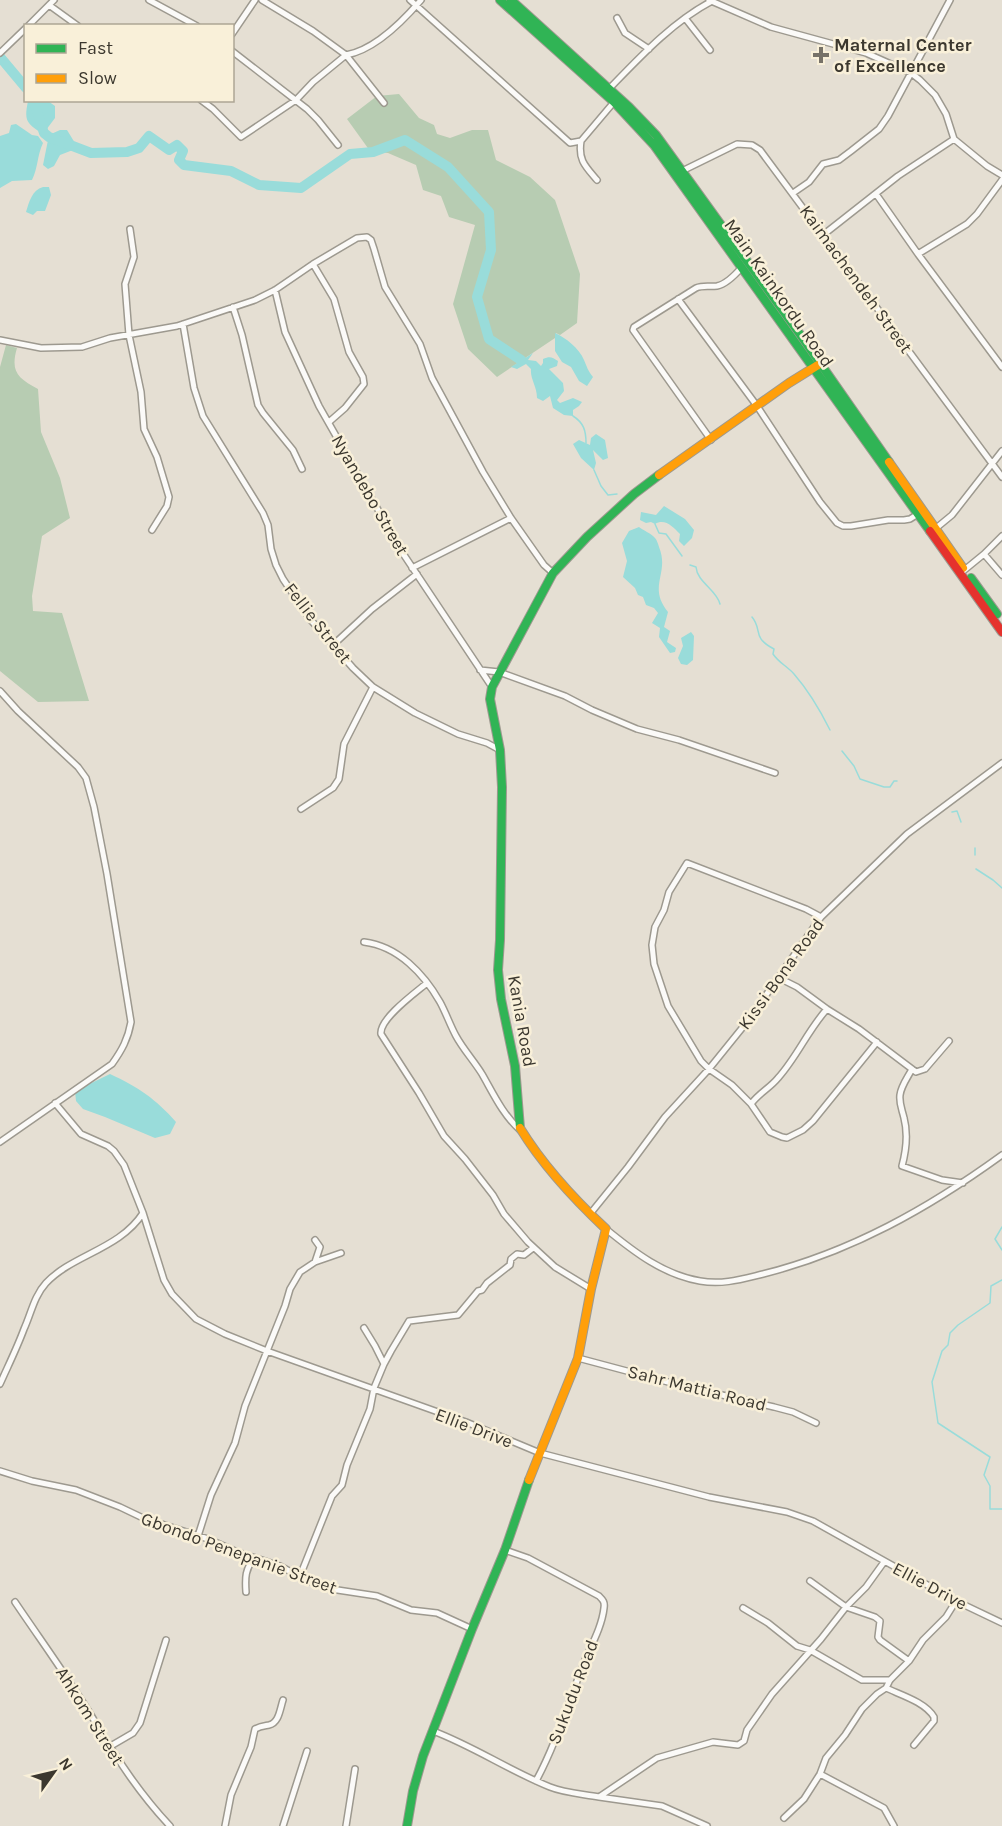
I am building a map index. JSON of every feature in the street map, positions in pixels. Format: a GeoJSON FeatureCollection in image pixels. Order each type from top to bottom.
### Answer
{"type":"FeatureCollection","features":[{"type":"Feature","properties":{"kind":"main road"},"geometry":{"type":"LineString","coordinates":[[500,0],[647,125],[933,530],[1002,622]]}},
{"type":"Feature","properties":{"kind":"main road"},"geometry":{"type":"LineString","coordinates":[[511,0],[595,76],[614,102],[679,173]]}},
{"type":"Feature","properties":{"kind":"main road","name":"Main Kainkordu Road"},"geometry":{"type":"LineString","coordinates":[[713,220],[742,267],[769,298]]}},
{"type":"Feature","properties":{"kind":"main road"},"geometry":{"type":"LineString","coordinates":[[492,687],[553,573],[603,522],[661,473],[817,366]]}},
{"type":"Feature","properties":{"kind":"main road"},"geometry":{"type":"LineString","coordinates":[[887,464],[918,514],[933,530]]}},
{"type":"Feature","properties":{"kind":"main road"},"geometry":{"type":"LineString","coordinates":[[963,572],[1002,632]]}},
{"type":"Feature","properties":{"kind":"main road","name":"Kania Road"},"geometry":{"type":"LineString","coordinates":[[492,687],[490,699],[500,750],[502,820],[498,970],[501,999],[515,1066],[520,1128],[532,1148],[606,1229]]}},
{"type":"Feature","properties":{"kind":"main road"},"geometry":{"type":"LineString","coordinates":[[407,1826],[413,1791],[432,1731],[505,1550],[519,1503],[578,1358],[591,1289],[606,1229]]}},
{"type":"Feature","properties":{"kind":"street"},"geometry":{"type":"LineString","coordinates":[[149,0],[192,24]]}},
{"type":"Feature","properties":{"kind":"street"},"geometry":{"type":"LineString","coordinates":[[234,31],[255,0]]}},
{"type":"Feature","properties":{"kind":"street"},"geometry":{"type":"LineString","coordinates":[[262,0],[313,31],[346,56],[384,103]]}},
{"type":"Feature","properties":{"kind":"street"},"geometry":{"type":"LineString","coordinates":[[410,0],[570,143],[581,141]]}},
{"type":"Feature","properties":{"kind":"street"},"geometry":{"type":"LineString","coordinates":[[204,102],[241,137],[296,100],[313,82],[346,56],[365,48],[393,29],[421,0]]}},
{"type":"Feature","properties":{"kind":"street"},"geometry":{"type":"LineString","coordinates":[[606,92],[649,49],[685,18],[711,0],[771,27],[866,53],[911,73],[935,95],[946,114],[954,139],[1002,178],[977,214],[967,224],[918,254]]}},
{"type":"Feature","properties":{"kind":"street"},"geometry":{"type":"LineString","coordinates":[[792,193],[809,182],[823,164],[839,160],[879,129],[950,0]]}},
{"type":"Feature","properties":{"kind":"street"},"geometry":{"type":"LineString","coordinates":[[30,24],[51,2],[76,24]]}},
{"type":"Feature","properties":{"kind":"street"},"geometry":{"type":"LineString","coordinates":[[616,18],[625,33],[649,49]]}},
{"type":"Feature","properties":{"kind":"street"},"geometry":{"type":"LineString","coordinates":[[685,18],[711,50]]}},
{"type":"Feature","properties":{"kind":"street"},"geometry":{"type":"LineString","coordinates":[[1,52],[24,30]]}},
{"type":"Feature","properties":{"kind":"street"},"geometry":{"type":"LineString","coordinates":[[234,53],[296,100],[318,120],[338,145]]}},
{"type":"Feature","properties":{"kind":"street"},"geometry":{"type":"LineString","coordinates":[[597,180],[581,159],[579,152],[581,141],[614,102]]}},
{"type":"Feature","properties":{"kind":"street"},"geometry":{"type":"LineString","coordinates":[[823,235],[898,176],[954,139]]}},
{"type":"Feature","properties":{"kind":"street","name":"Kaimachendeh Street"},"geometry":{"type":"LineString","coordinates":[[679,173],[737,144],[752,145],[760,150],[1002,477]]}},
{"type":"Feature","properties":{"kind":"street"},"geometry":{"type":"LineString","coordinates":[[876,194],[1002,367]]}},
{"type":"Feature","properties":{"kind":"street"},"geometry":{"type":"LineString","coordinates":[[130,229],[134,256],[125,284],[129,335],[141,392],[144,429],[157,457],[169,497],[167,506],[152,530]]}},
{"type":"Feature","properties":{"kind":"street"},"geometry":{"type":"LineString","coordinates":[[0,340],[41,348],[82,347],[183,324],[255,300],[362,236],[367,237],[371,240],[385,287],[417,338],[432,378],[488,481],[544,565],[553,573]]}},
{"type":"Feature","properties":{"kind":"street"},"geometry":{"type":"LineString","coordinates":[[313,264],[334,299],[350,352],[363,377],[364,384],[345,408],[329,422]]}},
{"type":"Feature","properties":{"kind":"street"},"geometry":{"type":"LineString","coordinates":[[711,440],[633,330],[634,327],[702,285],[723,284],[742,267]]}},
{"type":"Feature","properties":{"kind":"street","name":"Nyandebo Street"},"geometry":{"type":"LineString","coordinates":[[275,290],[285,332],[309,386],[389,531],[492,687]]}},
{"type":"Feature","properties":{"kind":"street"},"geometry":{"type":"LineString","coordinates":[[678,299],[757,406],[820,502],[837,523],[851,526],[910,519],[918,514]]}},
{"type":"Feature","properties":{"kind":"street"},"geometry":{"type":"LineString","coordinates":[[233,307],[258,405],[286,441],[302,469]]}},
{"type":"Feature","properties":{"kind":"street","name":"Fellie Street"},"geometry":{"type":"LineString","coordinates":[[183,324],[194,388],[203,416],[263,513],[268,525],[276,565],[310,619],[353,668],[374,687],[415,713],[458,734],[487,743],[500,750]]}},
{"type":"Feature","properties":{"kind":"street"},"geometry":{"type":"LineString","coordinates":[[933,530],[952,515],[1002,451]]}},
{"type":"Feature","properties":{"kind":"street"},"geometry":{"type":"LineString","coordinates":[[412,568],[511,518]]}},
{"type":"Feature","properties":{"kind":"street"},"geometry":{"type":"LineString","coordinates":[[963,572],[1002,536]]}},
{"type":"Feature","properties":{"kind":"street"},"geometry":{"type":"LineString","coordinates":[[984,554],[1002,575]]}},
{"type":"Feature","properties":{"kind":"street"},"geometry":{"type":"LineString","coordinates":[[333,645],[372,609],[417,574]]}},
{"type":"Feature","properties":{"kind":"street"},"geometry":{"type":"LineString","coordinates":[[480,670],[499,672],[565,696],[637,729],[679,740],[775,773]]}},
{"type":"Feature","properties":{"kind":"street"},"geometry":{"type":"LineString","coordinates":[[301,809],[333,788],[339,780],[344,744],[374,687]]}},
{"type":"Feature","properties":{"kind":"street"},"geometry":{"type":"LineString","coordinates":[[0,691],[78,767],[86,778],[110,885],[131,1022],[129,1035],[112,1064],[0,1142]]}},
{"type":"Feature","properties":{"kind":"street","name":"Kissi Bona Road"},"geometry":{"type":"LineString","coordinates":[[590,1214],[665,1117],[709,1069],[779,978],[821,918],[907,834],[1002,763]]}},
{"type":"Feature","properties":{"kind":"street"},"geometry":{"type":"LineString","coordinates":[[821,918],[806,909],[722,875],[687,864],[669,892],[664,909],[654,927],[652,954],[668,1006],[701,1061],[732,1085],[751,1104],[771,1132],[787,1138],[803,1130],[813,1121],[877,1042]]}},
{"type":"Feature","properties":{"kind":"street"},"geometry":{"type":"LineString","coordinates":[[364,942],[374,943],[396,953],[427,983],[440,1003],[458,1040],[497,1101],[512,1123],[523,1133]]}},
{"type":"Feature","properties":{"kind":"street"},"geometry":{"type":"LineString","coordinates":[[779,978],[797,987],[916,1072],[925,1069],[949,1041]]}},
{"type":"Feature","properties":{"kind":"street"},"geometry":{"type":"LineString","coordinates":[[427,983],[384,1021],[380,1034],[420,1093],[444,1136],[465,1159],[504,1214],[533,1248],[555,1266],[591,1289]]}},
{"type":"Feature","properties":{"kind":"street"},"geometry":{"type":"LineString","coordinates":[[751,1104],[777,1079],[827,1009]]}},
{"type":"Feature","properties":{"kind":"street"},"geometry":{"type":"LineString","coordinates":[[912,1069],[900,1091],[899,1104],[905,1120],[906,1136],[903,1166],[942,1180],[963,1183]]}},
{"type":"Feature","properties":{"kind":"street","name":"Ellie Drive"},"geometry":{"type":"LineString","coordinates":[[55,1104],[81,1134],[104,1143],[121,1159],[128,1171],[164,1280],[181,1305],[209,1327],[267,1351],[466,1422],[540,1453],[709,1497],[787,1512],[813,1521],[956,1601],[1002,1623]]}},
{"type":"Feature","properties":{"kind":"street"},"geometry":{"type":"LineString","coordinates":[[606,1229],[638,1254],[670,1272],[702,1282],[732,1282],[830,1253],[881,1231],[963,1183],[1002,1155]]}},
{"type":"Feature","properties":{"kind":"street"},"geometry":{"type":"LineString","coordinates":[[0,1384],[32,1307],[47,1281],[118,1238],[143,1214]]}},
{"type":"Feature","properties":{"kind":"street"},"geometry":{"type":"LineString","coordinates":[[315,1240],[320,1247],[315,1262]]}},
{"type":"Feature","properties":{"kind":"street"},"geometry":{"type":"LineString","coordinates":[[300,1576],[332,1496],[342,1485],[347,1465],[370,1409],[374,1388],[391,1351],[409,1321],[458,1315],[478,1291],[510,1265],[511,1259],[517,1254],[524,1255],[533,1248]]}},
{"type":"Feature","properties":{"kind":"street"},"geometry":{"type":"LineString","coordinates":[[198,1536],[211,1495],[235,1443],[245,1406],[290,1289],[300,1272],[315,1262],[341,1253]]}},
{"type":"Feature","properties":{"kind":"street"},"geometry":{"type":"LineString","coordinates":[[364,1328],[384,1365]]}},
{"type":"Feature","properties":{"kind":"street","name":"Sahr Mattia Road"},"geometry":{"type":"LineString","coordinates":[[578,1358],[774,1407],[816,1422]]}},
{"type":"Feature","properties":{"kind":"street","name":"Gbondo Penepanie Street"},"geometry":{"type":"LineString","coordinates":[[0,1471],[32,1481],[76,1490],[143,1518],[280,1566],[331,1589],[376,1596],[411,1610],[437,1613],[472,1629]]}},
{"type":"Feature","properties":{"kind":"street","name":"Sukudu Road"},"geometry":{"type":"LineString","coordinates":[[505,1550],[528,1558],[599,1596],[604,1601],[598,1628],[573,1698],[545,1765],[536,1780]]}},
{"type":"Feature","properties":{"kind":"street"},"geometry":{"type":"LineString","coordinates":[[246,1592],[245,1573],[255,1558]]}},
{"type":"Feature","properties":{"kind":"street"},"geometry":{"type":"LineString","coordinates":[[599,1797],[657,1758],[712,1742],[738,1745],[744,1741],[747,1730],[760,1710],[846,1607],[866,1587],[884,1562]]}},
{"type":"Feature","properties":{"kind":"street"},"geometry":{"type":"LineString","coordinates":[[810,1581],[846,1607],[880,1621],[878,1637],[880,1640],[909,1661]]}},
{"type":"Feature","properties":{"kind":"street"},"geometry":{"type":"LineString","coordinates":[[784,1818],[804,1799],[820,1774],[826,1758],[862,1709],[886,1688],[923,1640],[946,1617],[956,1601]]}},
{"type":"Feature","properties":{"kind":"street","name":"Ahkom Street"},"geometry":{"type":"LineString","coordinates":[[15,1602],[109,1747],[139,1790],[170,1826]]}},
{"type":"Feature","properties":{"kind":"street"},"geometry":{"type":"LineString","coordinates":[[742,1608],[768,1623],[797,1647],[810,1650],[862,1680],[890,1680]]}},
{"type":"Feature","properties":{"kind":"street"},"geometry":{"type":"LineString","coordinates":[[109,1747],[133,1733],[140,1723],[166,1640]]}},
{"type":"Feature","properties":{"kind":"street"},"geometry":{"type":"LineString","coordinates":[[886,1688],[916,1702],[934,1717],[914,1745]]}},
{"type":"Feature","properties":{"kind":"street"},"geometry":{"type":"LineString","coordinates":[[225,1826],[231,1795],[251,1747],[255,1729],[276,1722],[283,1700]]}},
{"type":"Feature","properties":{"kind":"street"},"geometry":{"type":"LineString","coordinates":[[432,1731],[551,1788],[662,1806],[707,1826]]}},
{"type":"Feature","properties":{"kind":"street"},"geometry":{"type":"LineString","coordinates":[[283,1826],[307,1751]]}},
{"type":"Feature","properties":{"kind":"street"},"geometry":{"type":"LineString","coordinates":[[346,1826],[355,1769]]}},
{"type":"Feature","properties":{"kind":"street"},"geometry":{"type":"LineString","coordinates":[[820,1774],[884,1808],[894,1826]]}},
{"type":"Feature","properties":{"kind":"green space"},"geometry":{"type":"Polygon","coordinates":[[[399,94],[419,118],[434,125],[437,134],[450,138],[472,130],[488,130],[496,160],[530,177],[555,200],[580,274],[577,323],[560,335],[556,333],[555,338],[497,377],[468,349],[453,304],[475,225],[449,217],[441,196],[423,190],[416,165],[388,153],[370,151],[347,119],[377,96],[399,94]]]}},
{"type":"Feature","properties":{"kind":"green space"},"geometry":{"type":"Polygon","coordinates":[[[6,345],[17,348],[15,369],[17,373],[38,389],[41,432],[60,478],[70,518],[42,536],[32,596],[33,611],[62,613],[89,701],[38,702],[0,671],[0,367],[6,345]]]}},
{"type":"Feature","properties":{"kind":"water"},"geometry":{"type":"Polygon","coordinates":[[[28,102],[49,102],[55,106],[55,118],[43,134],[28,121],[26,113],[28,102]]]}},
{"type":"Feature","properties":{"kind":"water"},"geometry":{"type":"Polygon","coordinates":[[[16,124],[32,135],[38,136],[43,143],[32,180],[12,181],[0,188],[0,136],[9,133],[11,125],[16,124]]]}},
{"type":"Feature","properties":{"kind":"water"},"geometry":{"type":"Polygon","coordinates":[[[60,130],[67,130],[78,148],[60,155],[54,166],[48,169],[43,165],[49,135],[60,130]]]}},
{"type":"Feature","properties":{"kind":"water"},"geometry":{"type":"Polygon","coordinates":[[[43,187],[49,187],[51,195],[45,211],[37,211],[33,215],[26,212],[34,194],[43,187]]]}},
{"type":"Feature","properties":{"kind":"water"},"geometry":{"type":"Polygon","coordinates":[[[555,333],[579,351],[593,377],[587,386],[579,381],[571,367],[562,362],[555,351],[555,333]]]}},
{"type":"Feature","properties":{"kind":"water"},"geometry":{"type":"Polygon","coordinates":[[[533,353],[528,360],[536,361],[541,366],[545,358],[551,357],[558,361],[557,366],[549,369],[563,383],[564,391],[557,400],[560,403],[573,398],[582,402],[573,410],[573,416],[564,415],[553,408],[550,396],[543,401],[537,398],[531,369],[526,364],[517,369],[511,367],[533,353]]]}},
{"type":"Feature","properties":{"kind":"water"},"geometry":{"type":"Polygon","coordinates":[[[596,434],[605,440],[608,458],[603,460],[593,450],[596,463],[594,470],[581,458],[573,444],[579,440],[590,445],[591,438],[596,434]]]}},
{"type":"Feature","properties":{"kind":"water"},"geometry":{"type":"Polygon","coordinates":[[[664,506],[685,519],[694,530],[692,538],[684,546],[679,541],[680,534],[669,524],[646,523],[640,520],[641,512],[656,515],[664,506]]]}},
{"type":"Feature","properties":{"kind":"water"},"geometry":{"type":"Polygon","coordinates":[[[639,527],[654,537],[662,556],[659,595],[668,612],[664,627],[670,631],[667,642],[676,648],[675,652],[670,653],[659,637],[660,628],[652,623],[658,613],[654,608],[646,605],[643,597],[638,595],[635,588],[623,577],[627,561],[622,543],[629,531],[639,527]]]}},
{"type":"Feature","properties":{"kind":"water"},"geometry":{"type":"Polygon","coordinates":[[[691,632],[694,636],[693,660],[687,665],[681,664],[678,658],[683,646],[681,638],[691,632]]]}},
{"type":"Feature","properties":{"kind":"water"},"geometry":{"type":"Polygon","coordinates":[[[110,1074],[146,1094],[169,1114],[176,1122],[170,1134],[155,1138],[83,1109],[76,1101],[75,1091],[110,1074]]]}},
{"type":"Feature","properties":{"kind":"waterway"},"geometry":{"type":"LineString","coordinates":[[0,57],[24,86]]}},
{"type":"Feature","properties":{"kind":"waterway"},"geometry":{"type":"LineString","coordinates":[[34,102],[44,133],[91,153],[127,152],[139,148],[149,136],[169,150],[177,145],[183,151],[179,160],[184,165],[231,171],[259,185],[301,188],[350,154],[373,152],[405,140],[448,167],[489,212],[491,250],[477,297],[489,339],[521,360]]}},
{"type":"Feature","properties":{"kind":"waterway"},"geometry":{"type":"LineString","coordinates":[[573,416],[584,428],[586,443]]}},
{"type":"Feature","properties":{"kind":"waterway"},"geometry":{"type":"LineString","coordinates":[[594,470],[608,495],[617,494]]}},
{"type":"Feature","properties":{"kind":"waterway"},"geometry":{"type":"LineString","coordinates":[[655,524],[659,533],[666,534],[682,556]]}},
{"type":"Feature","properties":{"kind":"waterway"},"geometry":{"type":"LineString","coordinates":[[690,565],[696,567],[700,577],[715,594],[720,604]]}},
{"type":"Feature","properties":{"kind":"waterway"},"geometry":{"type":"LineString","coordinates":[[752,617],[762,641],[774,649],[775,657],[804,687],[830,730]]}},
{"type":"Feature","properties":{"kind":"waterway"},"geometry":{"type":"LineString","coordinates":[[842,751],[854,766],[860,779],[884,787],[890,787],[894,781],[897,781]]}},
{"type":"Feature","properties":{"kind":"waterway"},"geometry":{"type":"LineString","coordinates":[[952,812],[957,811],[961,822]]}},
{"type":"Feature","properties":{"kind":"waterway"},"geometry":{"type":"LineString","coordinates":[[975,848],[975,855]]}},
{"type":"Feature","properties":{"kind":"waterway"},"geometry":{"type":"LineString","coordinates":[[976,869],[1002,888]]}},
{"type":"Feature","properties":{"kind":"waterway"},"geometry":{"type":"LineString","coordinates":[[1002,1227],[995,1239],[1002,1250]]}},
{"type":"Feature","properties":{"kind":"waterway"},"geometry":{"type":"LineString","coordinates":[[1002,1280],[991,1286],[990,1303],[950,1333],[948,1345],[942,1351],[932,1382],[938,1423],[990,1457],[984,1475],[990,1486],[990,1509],[1002,1509]]}},
{"type":"Feature","properties":{"kind":"traffic: fast"},"geometry":{"type":"LineString","coordinates":[[500,0],[614,102],[654,145],[930,531]]}},
{"type":"Feature","properties":{"kind":"traffic: fast"},"geometry":{"type":"LineString","coordinates":[[511,0],[629,107],[656,135],[889,462]]}},
{"type":"Feature","properties":{"kind":"traffic: fast"},"geometry":{"type":"LineString","coordinates":[[520,1128],[515,1066],[501,999],[498,970],[502,787],[500,750],[490,699],[492,687],[553,573],[587,537],[634,494],[659,475]]}},
{"type":"Feature","properties":{"kind":"traffic: fast"},"geometry":{"type":"LineString","coordinates":[[971,578],[997,614]]}},
{"type":"Feature","properties":{"kind":"traffic: fast"},"geometry":{"type":"LineString","coordinates":[[407,1826],[413,1791],[423,1756],[505,1550],[529,1480]]}},
{"type":"Feature","properties":{"kind":"traffic: slow"},"geometry":{"type":"LineString","coordinates":[[659,475],[818,365]]}},
{"type":"Feature","properties":{"kind":"traffic: slow"},"geometry":{"type":"LineString","coordinates":[[889,462],[963,568]]}},
{"type":"Feature","properties":{"kind":"traffic: slow"},"geometry":{"type":"LineString","coordinates":[[520,1128],[538,1155],[560,1181],[606,1229],[591,1289],[578,1358],[529,1480]]}},
{"type":"Feature","properties":{"kind":"traffic: jam"},"geometry":{"type":"LineString","coordinates":[[930,531],[1002,632]]}},
{"type":"Feature","properties":{"kind":"place","name":"Maternal Center of Excellence"},"geometry":{"type":"Point","coordinates":[821,55]}}]}
